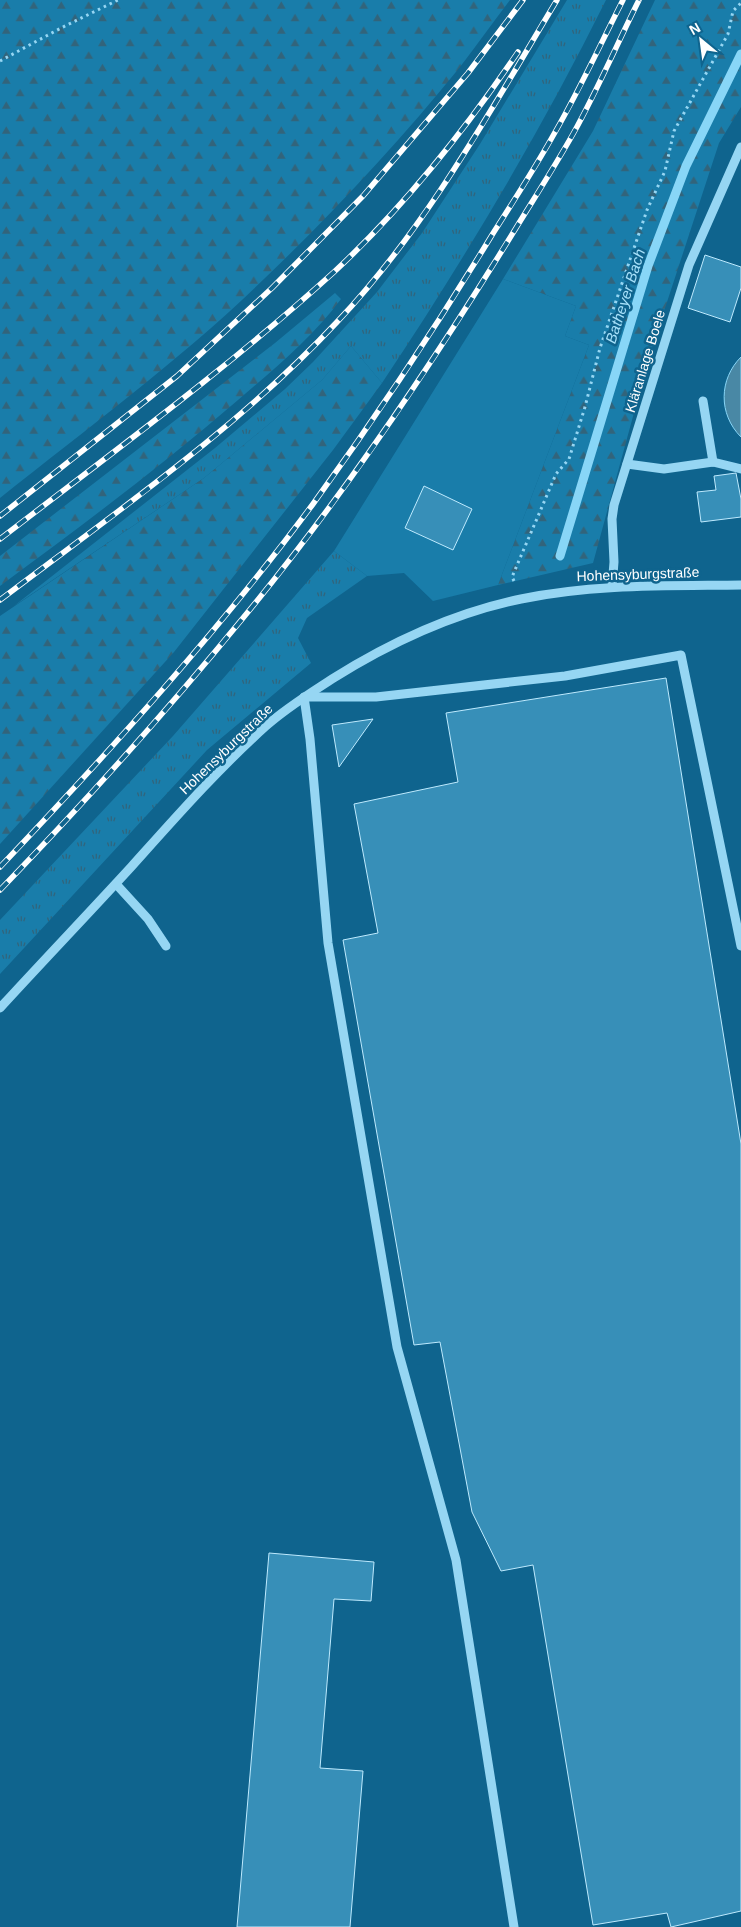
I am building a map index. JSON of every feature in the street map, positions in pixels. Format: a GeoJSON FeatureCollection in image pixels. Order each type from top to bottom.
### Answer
{"type":"FeatureCollection","features":[{"type":"Feature","properties":{"kind":"street","name":"Kläranlage Boele"},"geometry":{"type":"LineString","coordinates":[[612,587],[614,562],[612,519],[627,464],[689,265],[740,149]]}},
{"type":"Feature","properties":{"kind":"street"},"geometry":{"type":"LineString","coordinates":[[703,401],[713,462]]}},
{"type":"Feature","properties":{"kind":"street"},"geometry":{"type":"LineString","coordinates":[[627,464],[664,469],[713,462],[741,469]]}},
{"type":"Feature","properties":{"kind":"street","name":"Hohensyburgstraße"},"geometry":{"type":"LineString","coordinates":[[0,1008],[218,773],[266,726],[304,697],[356,664],[410,634],[465,613],[520,599],[562,592],[612,587],[741,585]]}},
{"type":"Feature","properties":{"kind":"street"},"geometry":{"type":"LineString","coordinates":[[514,1927],[456,1560],[397,1347],[328,943],[310,740],[304,697],[385,696],[565,676],[681,655],[741,946]]}},
{"type":"Feature","properties":{"kind":"street"},"geometry":{"type":"LineString","coordinates":[[116,884],[148,919],[166,946]]}},
{"type":"Feature","properties":{"kind":"path"},"geometry":{"type":"LineString","coordinates":[[0,61],[118,0]]}},
{"type":"Feature","properties":{"kind":"path"},"geometry":{"type":"LineString","coordinates":[[520,599],[512,577],[556,474],[569,459],[600,348],[647,210],[665,171],[674,131],[728,34],[733,11],[741,3]]}},
{"type":"Feature","properties":{"kind":"green space"},"geometry":{"type":"Polygon","coordinates":[[[0,0],[510,0],[460,67],[414,122],[366,176],[291,253],[234,307],[169,364],[0,498],[0,0]]]}},
{"type":"Feature","properties":{"kind":"green space"},"geometry":{"type":"Polygon","coordinates":[[[567,0],[606,0],[555,99],[472,243],[382,383],[351,346],[322,380],[204,478],[14,606],[215,448],[285,389],[313,362],[377,292],[422,233],[480,144],[567,0]]]}},
{"type":"Feature","properties":{"kind":"green space"},"geometry":{"type":"Polygon","coordinates":[[[655,0],[741,0],[741,107],[719,143],[650,354],[593,563],[498,585],[589,345],[565,336],[576,306],[503,279],[593,131],[655,0]]]}},
{"type":"Feature","properties":{"kind":"green space"},"geometry":{"type":"Polygon","coordinates":[[[503,279],[576,306],[565,336],[589,345],[498,585],[433,601],[404,573],[367,576],[334,551],[503,279]]]}},
{"type":"Feature","properties":{"kind":"green space"},"geometry":{"type":"Polygon","coordinates":[[[335,293],[341,299],[330,313],[306,339],[265,376],[151,472],[0,586],[0,556],[275,343],[335,293]]]}},
{"type":"Feature","properties":{"kind":"green space"},"geometry":{"type":"Polygon","coordinates":[[[351,346],[382,383],[333,450],[174,652],[0,844],[0,616],[204,478],[322,380],[351,346]]]}},
{"type":"Feature","properties":{"kind":"green space"},"geometry":{"type":"Polygon","coordinates":[[[334,551],[367,576],[307,618],[298,638],[311,663],[207,750],[0,974],[0,920],[173,736],[334,551]]]}},
{"type":"Feature","properties":{"kind":"shaded area"},"geometry":{"type":"Polygon","coordinates":[[[741,357],[741,437],[733,428],[728,418],[724,397],[728,376],[741,357]]]}},
{"type":"Feature","properties":{"kind":"building"},"geometry":{"type":"Polygon","coordinates":[[[705,255],[741,267],[741,288],[730,322],[688,308],[705,255]]]}},
{"type":"Feature","properties":{"kind":"building"},"geometry":{"type":"Polygon","coordinates":[[[736,473],[741,499],[741,517],[701,522],[697,492],[716,490],[714,476],[736,473]]]}},
{"type":"Feature","properties":{"kind":"building"},"geometry":{"type":"Polygon","coordinates":[[[424,486],[472,509],[453,550],[405,528],[424,486]]]}},
{"type":"Feature","properties":{"kind":"building"},"geometry":{"type":"Polygon","coordinates":[[[666,678],[741,1144],[741,1911],[671,1927],[667,1913],[593,1925],[533,1565],[501,1571],[472,1512],[440,1342],[414,1345],[343,940],[378,933],[354,804],[458,782],[446,713],[666,678]]]}},
{"type":"Feature","properties":{"kind":"building"},"geometry":{"type":"Polygon","coordinates":[[[373,719],[339,767],[332,725],[373,719]]]}},
{"type":"Feature","properties":{"kind":"building"},"geometry":{"type":"Polygon","coordinates":[[[269,1553],[374,1562],[371,1601],[334,1599],[320,1768],[363,1771],[350,1927],[237,1927],[269,1553]]]}},
{"type":"Feature","properties":{"kind":"waterway","name":"Batheyer Bach"},"geometry":{"type":"LineString","coordinates":[[560,556],[648,266],[686,166],[741,54]]}},
{"type":"Feature","properties":{"kind":"railway"},"geometry":{"type":"LineString","coordinates":[[0,516],[177,376],[272,288],[363,196],[468,73],[523,0]]}},
{"type":"Feature","properties":{"kind":"railway"},"geometry":{"type":"LineString","coordinates":[[0,600],[131,502],[217,434],[299,361],[337,322],[370,285],[428,208],[482,126],[557,0]]}},
{"type":"Feature","properties":{"kind":"railway"},"geometry":{"type":"LineString","coordinates":[[0,867],[122,735],[201,645],[277,552],[313,504],[405,371],[532,172],[572,101],[623,0]]}},
{"type":"Feature","properties":{"kind":"railway"},"geometry":{"type":"LineString","coordinates":[[0,890],[63,824],[185,688],[280,572],[352,477],[453,329],[552,170],[590,101],[639,0]]}},
{"type":"Feature","properties":{"kind":"railway"},"geometry":{"type":"LineString","coordinates":[[0,539],[212,376],[334,272],[385,221],[432,167],[477,110],[518,52]]}}]}
